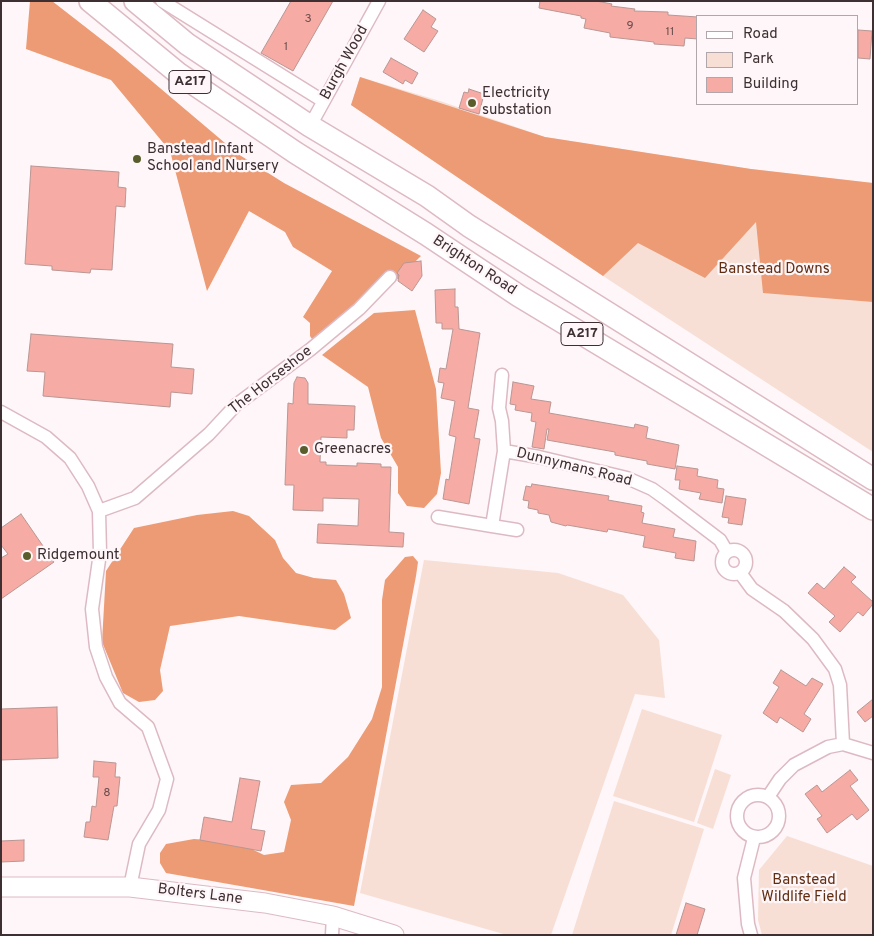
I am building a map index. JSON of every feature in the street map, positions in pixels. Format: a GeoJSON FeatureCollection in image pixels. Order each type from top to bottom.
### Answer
{"type":"FeatureCollection","features":[{"type":"Feature","properties":{"kind":"highway","name":"Brighton Road"},"geometry":{"type":"LineString","coordinates":[[90,1],[179,74],[296,153],[426,234],[520,296],[873,509]]}},
{"type":"Feature","properties":{"kind":"highway","name":"Brighton Road"},"geometry":{"type":"LineString","coordinates":[[136,1],[187,44],[310,126],[426,196],[486,236],[873,479]]}},
{"type":"Feature","properties":{"kind":"main road","name":"Bolters Lane"},"geometry":{"type":"LineString","coordinates":[[1,886],[130,887],[265,903],[332,925],[394,935]]}},
{"type":"Feature","properties":{"kind":"street"},"geometry":{"type":"LineString","coordinates":[[162,1],[323,101]]}},
{"type":"Feature","properties":{"kind":"street","name":"Burgh Wood"},"geometry":{"type":"LineString","coordinates":[[310,126],[380,1]]}},
{"type":"Feature","properties":{"kind":"street","name":"The Horseshoe"},"geometry":{"type":"LineString","coordinates":[[99,511],[135,498],[209,434],[236,405],[311,349],[359,309],[390,277]]}},
{"type":"Feature","properties":{"kind":"street","name":"Dunnymans Road"},"geometry":{"type":"LineString","coordinates":[[502,375],[499,408],[504,451],[539,457],[627,478],[666,499],[720,540],[727,552],[736,549],[746,558],[741,574],[752,589],[784,611],[813,639],[835,669],[840,685],[843,744]]}},
{"type":"Feature","properties":{"kind":"street"},"geometry":{"type":"LineString","coordinates":[[1,412],[46,437],[70,458],[88,486],[99,511],[100,553],[92,609],[96,647],[106,676],[120,704],[148,727],[167,779],[159,810],[140,844],[130,887]]}},
{"type":"Feature","properties":{"kind":"street"},"geometry":{"type":"LineString","coordinates":[[492,526],[504,451]]}},
{"type":"Feature","properties":{"kind":"street"},"geometry":{"type":"LineString","coordinates":[[438,517],[517,530]]}},
{"type":"Feature","properties":{"kind":"street"},"geometry":{"type":"LineString","coordinates":[[768,797],[780,779],[794,765],[828,747],[843,744],[873,753]]}},
{"type":"Feature","properties":{"kind":"street"},"geometry":{"type":"LineString","coordinates":[[755,795],[768,797],[778,808],[779,822],[770,834],[754,838],[744,832],[739,826],[737,813],[739,806],[749,797],[755,795]]}},
{"type":"Feature","properties":{"kind":"street"},"geometry":{"type":"LineString","coordinates":[[751,935],[748,924],[744,878],[754,838]]}},
{"type":"Feature","properties":{"kind":"green space"},"geometry":{"type":"Polygon","coordinates":[[[30,1],[52,1],[115,50],[238,154],[284,183],[421,256],[370,306],[318,348],[310,336],[310,323],[303,317],[332,271],[293,247],[285,232],[249,211],[207,291],[170,151],[111,80],[26,49],[30,1]]]}},
{"type":"Feature","properties":{"kind":"green space","name":"Banstead Downs"},"geometry":{"type":"Polygon","coordinates":[[[360,77],[440,101],[545,137],[751,169],[873,183],[873,452],[603,276],[351,105],[360,77]]]}},
{"type":"Feature","properties":{"kind":"green space","name":"Banstead Downs"},"geometry":{"type":"Polygon","coordinates":[[[360,77],[545,137],[751,169],[873,183],[873,302],[763,293],[756,222],[705,278],[638,243],[603,276],[351,105],[360,77]]]}},
{"type":"Feature","properties":{"kind":"green space"},"geometry":{"type":"Polygon","coordinates":[[[415,310],[436,389],[441,473],[437,494],[424,508],[407,506],[398,493],[398,467],[381,438],[368,387],[322,355],[374,313],[415,310]]]}},
{"type":"Feature","properties":{"kind":"green space"},"geometry":{"type":"Polygon","coordinates":[[[233,511],[249,516],[275,540],[283,558],[296,573],[314,578],[336,580],[344,594],[351,618],[335,630],[239,616],[170,626],[160,670],[163,691],[155,700],[139,702],[123,693],[102,642],[106,571],[134,528],[197,515],[233,511]]]}},
{"type":"Feature","properties":{"kind":"green space"},"geometry":{"type":"Polygon","coordinates":[[[413,556],[418,562],[416,576],[354,906],[166,873],[160,863],[160,853],[166,844],[194,839],[237,842],[264,855],[284,852],[291,820],[284,802],[291,785],[321,783],[348,757],[372,719],[382,687],[382,600],[385,580],[405,557],[413,556]]]}},
{"type":"Feature","properties":{"kind":"green space"},"geometry":{"type":"Polygon","coordinates":[[[424,560],[558,573],[623,595],[659,640],[665,698],[635,694],[551,935],[507,935],[360,893],[424,560]]]}},
{"type":"Feature","properties":{"kind":"green space"},"geometry":{"type":"Polygon","coordinates":[[[642,709],[722,735],[694,822],[613,796],[642,709]]]}},
{"type":"Feature","properties":{"kind":"green space"},"geometry":{"type":"Polygon","coordinates":[[[715,769],[731,775],[713,829],[697,823],[715,769]]]}},
{"type":"Feature","properties":{"kind":"green space"},"geometry":{"type":"Polygon","coordinates":[[[614,801],[704,829],[671,935],[572,935],[614,801]]]}},
{"type":"Feature","properties":{"kind":"green space","name":"Banstead Wildlife Field"},"geometry":{"type":"Polygon","coordinates":[[[787,836],[873,866],[873,935],[762,935],[758,920],[759,870],[787,836]]]}},
{"type":"Feature","properties":{"kind":"building"},"geometry":{"type":"Polygon","coordinates":[[[291,1],[333,1],[293,71],[261,53],[291,1]]]}},
{"type":"Feature","properties":{"kind":"building"},"geometry":{"type":"Polygon","coordinates":[[[540,1],[596,1],[612,4],[611,6],[635,9],[634,11],[668,12],[668,15],[696,17],[696,39],[685,38],[684,46],[654,44],[654,42],[610,37],[610,33],[584,28],[586,19],[581,18],[581,16],[539,8],[540,1]]]}},
{"type":"Feature","properties":{"kind":"building"},"geometry":{"type":"Polygon","coordinates":[[[423,10],[436,19],[431,27],[438,31],[424,52],[404,39],[423,10]]]}},
{"type":"Feature","properties":{"kind":"building"},"geometry":{"type":"Polygon","coordinates":[[[859,30],[872,31],[870,59],[859,58],[859,30]]]}},
{"type":"Feature","properties":{"kind":"building"},"geometry":{"type":"Polygon","coordinates":[[[391,58],[418,73],[412,84],[405,80],[403,84],[383,72],[391,58]]]}},
{"type":"Feature","properties":{"kind":"building","name":"Electricity substation"},"geometry":{"type":"Polygon","coordinates":[[[469,89],[484,94],[479,114],[459,108],[464,92],[468,93],[469,89]]]}},
{"type":"Feature","properties":{"kind":"building"},"geometry":{"type":"Polygon","coordinates":[[[31,166],[119,172],[118,187],[126,188],[125,207],[116,206],[112,270],[91,269],[90,273],[52,270],[52,266],[25,264],[31,166]]]}},
{"type":"Feature","properties":{"kind":"building"},"geometry":{"type":"Polygon","coordinates":[[[421,261],[422,276],[412,291],[398,281],[399,275],[397,273],[404,263],[421,261]]]}},
{"type":"Feature","properties":{"kind":"building"},"geometry":{"type":"Polygon","coordinates":[[[455,289],[455,307],[458,307],[459,329],[480,333],[468,408],[479,410],[474,438],[480,439],[469,504],[443,499],[446,479],[449,480],[456,437],[449,435],[455,401],[441,398],[444,383],[438,382],[440,368],[446,369],[453,329],[442,329],[442,323],[436,323],[435,290],[455,289]]]}},
{"type":"Feature","properties":{"kind":"building"},"geometry":{"type":"Polygon","coordinates":[[[31,334],[173,344],[171,367],[194,369],[192,394],[171,392],[170,407],[43,396],[45,372],[27,371],[31,334]]]}},
{"type":"Feature","properties":{"kind":"building","name":"Greenacres"},"geometry":{"type":"Polygon","coordinates":[[[297,377],[305,378],[308,383],[308,404],[355,406],[354,430],[347,430],[347,438],[321,437],[320,462],[326,462],[326,465],[357,466],[357,463],[381,464],[381,467],[391,467],[389,532],[404,533],[403,547],[317,543],[318,524],[358,526],[359,499],[323,498],[323,511],[293,510],[294,485],[285,485],[288,403],[293,404],[294,383],[297,377]]]}},
{"type":"Feature","properties":{"kind":"building"},"geometry":{"type":"Polygon","coordinates":[[[513,382],[534,386],[531,399],[551,402],[549,413],[634,428],[635,424],[648,427],[646,438],[679,445],[675,469],[615,455],[615,452],[547,440],[549,429],[547,429],[544,449],[532,447],[536,422],[531,421],[532,413],[515,410],[516,405],[510,404],[513,382]]]}},
{"type":"Feature","properties":{"kind":"building"},"geometry":{"type":"Polygon","coordinates":[[[677,466],[698,469],[697,476],[718,480],[717,488],[724,489],[722,503],[699,499],[701,493],[679,489],[680,480],[675,480],[677,466]]]}},
{"type":"Feature","properties":{"kind":"building"},"geometry":{"type":"Polygon","coordinates":[[[532,484],[609,496],[608,500],[642,506],[641,512],[644,513],[642,523],[675,529],[673,537],[696,541],[694,561],[675,558],[676,553],[643,547],[645,536],[608,529],[607,532],[566,526],[551,522],[549,515],[538,513],[538,510],[528,508],[529,501],[523,500],[526,486],[531,487],[532,484]]]}},
{"type":"Feature","properties":{"kind":"building"},"geometry":{"type":"Polygon","coordinates":[[[726,496],[746,499],[742,525],[728,523],[729,518],[722,517],[726,496]]]}},
{"type":"Feature","properties":{"kind":"building","name":"Ridgemount"},"geometry":{"type":"Polygon","coordinates":[[[21,514],[54,562],[1,599],[1,558],[8,554],[1,545],[1,528],[21,514]]]}},
{"type":"Feature","properties":{"kind":"building"},"geometry":{"type":"Polygon","coordinates":[[[844,567],[856,577],[851,582],[873,604],[863,616],[858,612],[840,632],[829,622],[835,616],[808,593],[817,583],[824,589],[844,567]]]}},
{"type":"Feature","properties":{"kind":"building"},"geometry":{"type":"Polygon","coordinates":[[[781,670],[806,686],[812,678],[823,684],[804,714],[811,719],[803,732],[780,717],[777,723],[763,713],[779,687],[773,683],[781,670]]]}},
{"type":"Feature","properties":{"kind":"building"},"geometry":{"type":"Polygon","coordinates":[[[873,699],[873,716],[865,722],[857,712],[873,699]]]}},
{"type":"Feature","properties":{"kind":"building"},"geometry":{"type":"Polygon","coordinates":[[[57,707],[58,758],[1,760],[1,709],[57,707]]]}},
{"type":"Feature","properties":{"kind":"building"},"geometry":{"type":"Polygon","coordinates":[[[94,761],[116,763],[115,777],[120,777],[117,806],[114,806],[108,840],[84,837],[86,822],[90,822],[92,806],[96,807],[99,777],[93,777],[94,761]]]}},
{"type":"Feature","properties":{"kind":"building"},"geometry":{"type":"Polygon","coordinates":[[[850,770],[858,780],[850,786],[869,810],[857,820],[852,814],[827,833],[817,819],[822,816],[805,794],[817,785],[822,792],[850,770]]]}},
{"type":"Feature","properties":{"kind":"building"},"geometry":{"type":"Polygon","coordinates":[[[240,778],[260,781],[251,829],[265,831],[261,851],[200,840],[204,817],[232,822],[240,778]]]}},
{"type":"Feature","properties":{"kind":"building"},"geometry":{"type":"Polygon","coordinates":[[[24,840],[24,861],[1,862],[1,841],[24,840]]]}},
{"type":"Feature","properties":{"kind":"building"},"geometry":{"type":"Polygon","coordinates":[[[686,903],[705,909],[697,935],[676,935],[686,903]]]}},
{"type":"Feature","properties":{"kind":"place","name":"Electricity substation"},"geometry":{"type":"Point","coordinates":[472,103]}},
{"type":"Feature","properties":{"kind":"place","name":"Banstead Infant School and Nursery"},"geometry":{"type":"Point","coordinates":[137,159]}},
{"type":"Feature","properties":{"kind":"place","name":"Greenacres"},"geometry":{"type":"Point","coordinates":[304,450]}},
{"type":"Feature","properties":{"kind":"place","name":"Ridgemount"},"geometry":{"type":"Point","coordinates":[27,556]}}]}
